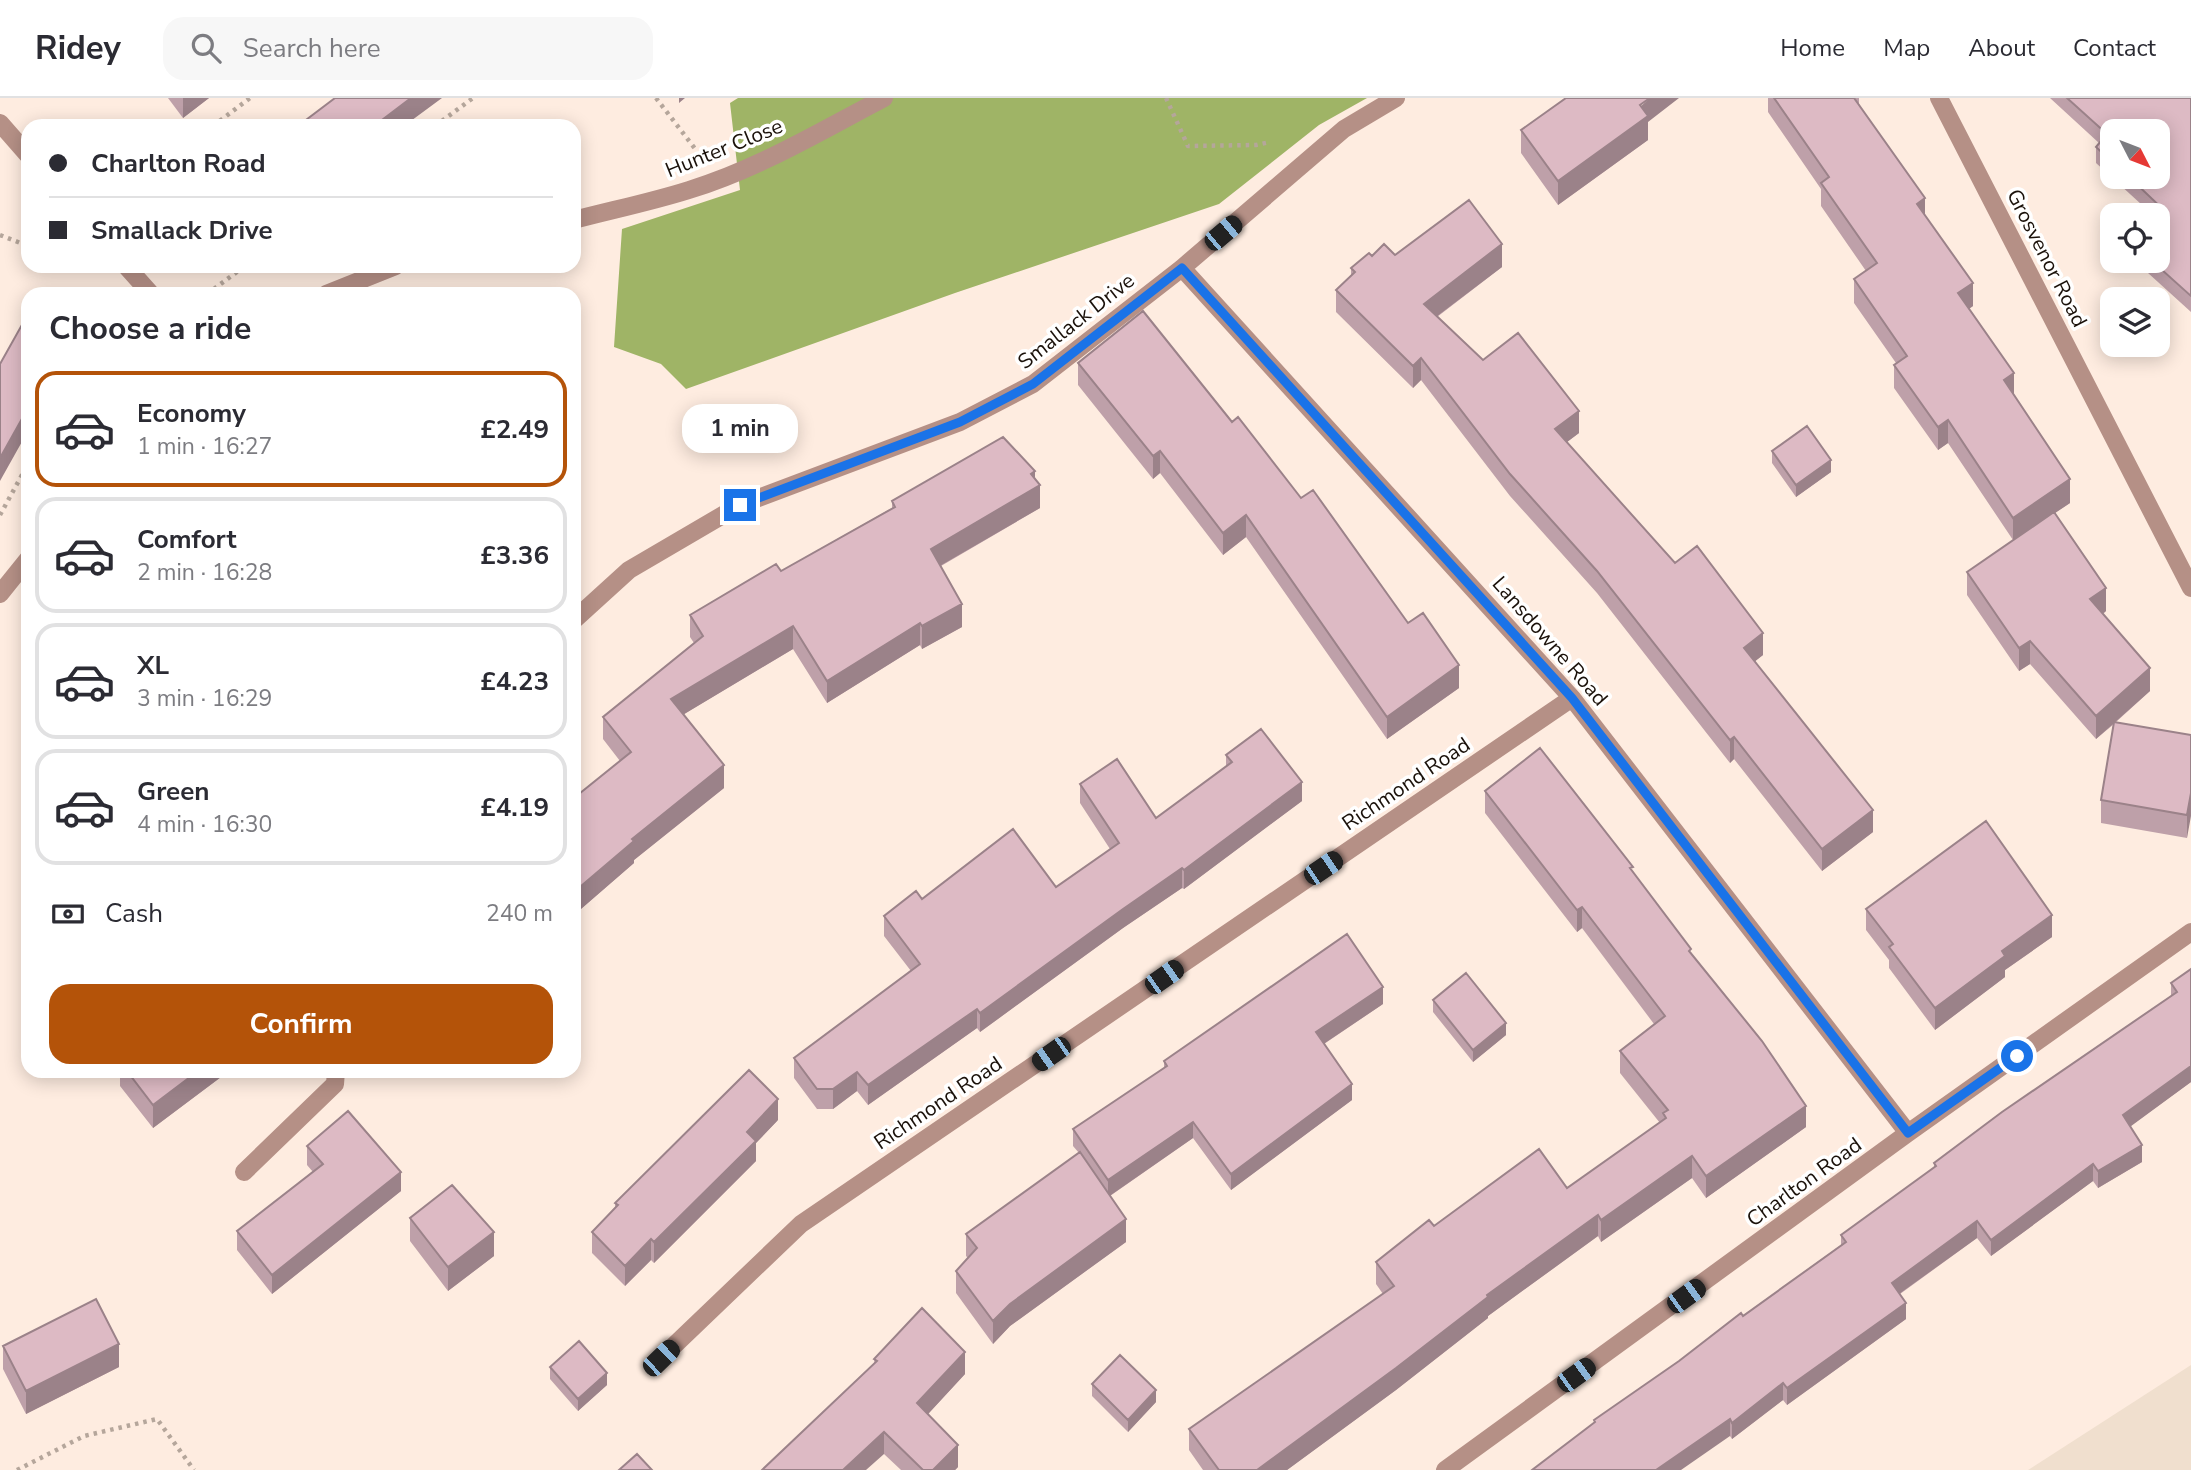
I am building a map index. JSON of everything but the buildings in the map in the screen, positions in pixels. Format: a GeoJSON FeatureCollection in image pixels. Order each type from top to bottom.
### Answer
{"type":"FeatureCollection","features":[{"type":"Feature","properties":{"kind":"street","name":"Hunter Close"},"geometry":{"type":"LineString","coordinates":[[581,218],[690,190],[762,162],[884,98]]}},
{"type":"Feature","properties":{"kind":"street","name":"Smallack Drive"},"geometry":{"type":"LineString","coordinates":[[581,614],[629,570],[740,505],[960,422],[1033,384],[1182,268],[1344,129],[1396,98]]}},
{"type":"Feature","properties":{"kind":"street","name":"Grosvenor Road"},"geometry":{"type":"LineString","coordinates":[[1939,98],[2191,588]]}},
{"type":"Feature","properties":{"kind":"street"},"geometry":{"type":"LineString","coordinates":[[0,123],[21,147]]}},
{"type":"Feature","properties":{"kind":"street","name":"Lansdowne Road"},"geometry":{"type":"LineString","coordinates":[[1182,268],[1572,698],[1908,1133]]}},
{"type":"Feature","properties":{"kind":"street"},"geometry":{"type":"LineString","coordinates":[[132,273],[144,287]]}},
{"type":"Feature","properties":{"kind":"street"},"geometry":{"type":"LineString","coordinates":[[344,287],[378,273]]}},
{"type":"Feature","properties":{"kind":"street"},"geometry":{"type":"LineString","coordinates":[[0,594],[21,568]]}},
{"type":"Feature","properties":{"kind":"street","name":"Richmond Road"},"geometry":{"type":"LineString","coordinates":[[661,1358],[801,1224],[1572,698]]}},
{"type":"Feature","properties":{"kind":"street","name":"Charlton Road"},"geometry":{"type":"LineString","coordinates":[[1445,1470],[1908,1133],[2191,932]]}},
{"type":"Feature","properties":{"kind":"street"},"geometry":{"type":"LineString","coordinates":[[244,1172],[335,1084],[335,1078]]}},
{"type":"Feature","properties":{"kind":"path"},"geometry":{"type":"LineString","coordinates":[[222,119],[250,98]]}},
{"type":"Feature","properties":{"kind":"path"},"geometry":{"type":"LineString","coordinates":[[444,119],[473,98]]}},
{"type":"Feature","properties":{"kind":"path"},"geometry":{"type":"LineString","coordinates":[[656,98],[718,179]]}},
{"type":"Feature","properties":{"kind":"path"},"geometry":{"type":"LineString","coordinates":[[1166,98],[1188,146],[1256,145],[1281,140]]}},
{"type":"Feature","properties":{"kind":"path"},"geometry":{"type":"LineString","coordinates":[[0,235],[21,243]]}},
{"type":"Feature","properties":{"kind":"path"},"geometry":{"type":"LineString","coordinates":[[216,287],[236,273]]}},
{"type":"Feature","properties":{"kind":"path"},"geometry":{"type":"LineString","coordinates":[[0,515],[21,477]]}},
{"type":"Feature","properties":{"kind":"path"},"geometry":{"type":"LineString","coordinates":[[17,1470],[84,1436],[157,1419],[194,1470]]}},
{"type":"Feature","properties":{"kind":"shaded area"},"geometry":{"type":"Polygon","coordinates":[[[2191,1365],[2191,1470],[2028,1470],[2191,1365]]]}},
{"type":"Feature","properties":{"kind":"green space"},"geometry":{"type":"Polygon","coordinates":[[[738,98],[1367,98],[1319,125],[1219,204],[955,293],[686,389],[661,364],[614,347],[622,229],[740,190],[730,103],[738,98]]]}},
{"type":"Feature","properties":{"kind":"route"},"geometry":{"type":"LineString","coordinates":[[740,505],[960,422],[1033,384],[1182,268],[1572,698],[1908,1133],[2017,1056]]}}]}
